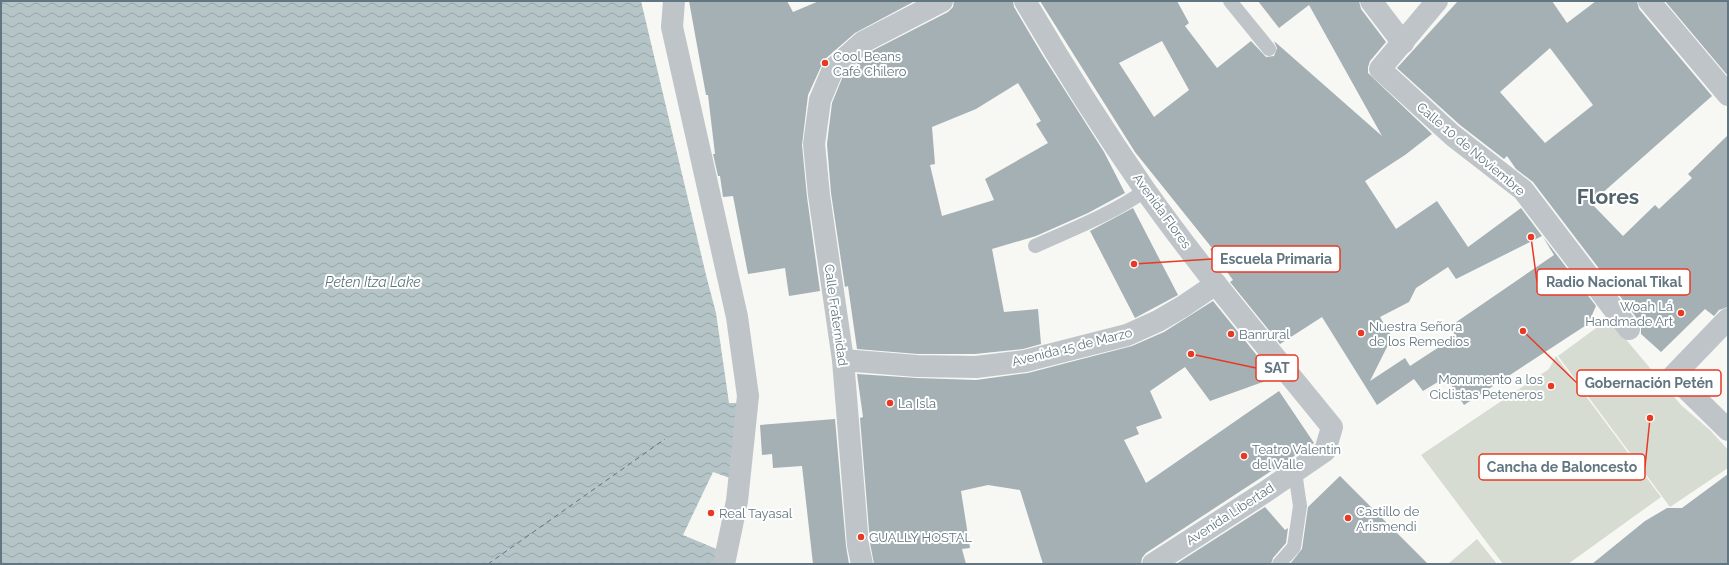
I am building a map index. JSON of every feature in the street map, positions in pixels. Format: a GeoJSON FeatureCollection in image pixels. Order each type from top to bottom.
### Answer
{"type":"FeatureCollection","features":[{"type":"Feature","properties":{"kind":"street"},"geometry":{"type":"LineString","coordinates":[[674,1],[672,27],[737,317],[748,396],[737,501],[724,564]]}},
{"type":"Feature","properties":{"kind":"street","name":"Calle Fraternidad"},"geometry":{"type":"LineString","coordinates":[[862,564],[857,538],[843,360],[819,195],[814,144],[820,100],[833,69],[863,42],[942,1]]}},
{"type":"Feature","properties":{"kind":"street","name":"Avenida Flores"},"geometry":{"type":"LineString","coordinates":[[1025,1],[1077,90],[1146,190],[1216,284],[1332,427]]}},
{"type":"Feature","properties":{"kind":"street"},"geometry":{"type":"LineString","coordinates":[[1372,1],[1403,43],[1437,1]]}},
{"type":"Feature","properties":{"kind":"street"},"geometry":{"type":"LineString","coordinates":[[1649,1],[1728,95]]}},
{"type":"Feature","properties":{"kind":"street","name":"Calle 10 de Noviembre"},"geometry":{"type":"LineString","coordinates":[[1403,43],[1380,69],[1452,135],[1523,190],[1628,329]]}},
{"type":"Feature","properties":{"kind":"street","name":"Avenida 15 de Marzo"},"geometry":{"type":"LineString","coordinates":[[843,360],[917,366],[976,367],[1025,361],[1127,335],[1182,307],[1216,284]]}},
{"type":"Feature","properties":{"kind":"street"},"geometry":{"type":"LineString","coordinates":[[1728,319],[1673,376],[1728,430]]}},
{"type":"Feature","properties":{"kind":"street","name":"Avenida Libertad"},"geometry":{"type":"LineString","coordinates":[[1153,564],[1325,451],[1332,427]]}},
{"type":"Feature","properties":{"kind":"lane"},"geometry":{"type":"LineString","coordinates":[[1230,1],[1269,49]]}},
{"type":"Feature","properties":{"kind":"lane"},"geometry":{"type":"LineString","coordinates":[[1035,246],[1115,209],[1146,190]]}},
{"type":"Feature","properties":{"kind":"lane"},"geometry":{"type":"LineString","coordinates":[[1279,564],[1294,547],[1300,506],[1295,472]]}},
{"type":"Feature","properties":{"kind":"shaded area"},"geometry":{"type":"Polygon","coordinates":[[[1607,320],[1613,324],[1681,405],[1711,431],[1728,450],[1728,468],[1670,507],[1558,356],[1607,320]]]}},
{"type":"Feature","properties":{"kind":"shaded area"},"geometry":{"type":"Polygon","coordinates":[[[1556,356],[1661,497],[1568,564],[1503,564],[1421,455],[1549,369],[1556,356]]]}},
{"type":"Feature","properties":{"kind":"shaded area"},"geometry":{"type":"Polygon","coordinates":[[[1477,539],[1497,564],[1448,564],[1477,539]]]}},
{"type":"Feature","properties":{"kind":"water","name":"Peten Itza Lake"},"geometry":{"type":"Polygon","coordinates":[[[1,1],[641,1],[716,313],[729,403],[746,403],[738,481],[713,472],[683,535],[719,550],[714,564],[1,564],[1,1]]]}},
{"type":"Feature","properties":{"kind":"building"},"geometry":{"type":"Polygon","coordinates":[[[689,1],[787,1],[793,12],[819,1],[915,1],[855,33],[824,60],[808,95],[802,145],[807,197],[820,291],[789,296],[785,268],[748,274],[733,196],[723,197],[720,176],[718,176],[713,154],[715,154],[708,95],[706,95],[689,1]]]}},
{"type":"Feature","properties":{"kind":"building"},"geometry":{"type":"Polygon","coordinates":[[[954,1],[1013,1],[1014,7],[1043,56],[1104,152],[1125,193],[1088,213],[1036,236],[992,249],[1004,312],[1038,309],[1041,344],[1023,349],[975,354],[918,354],[857,349],[848,286],[845,287],[831,193],[827,144],[832,103],[843,76],[870,52],[948,12],[953,7],[954,1]],[[1018,83],[976,109],[932,127],[935,164],[930,165],[942,216],[994,200],[985,179],[1048,143],[1036,124],[1041,121],[1018,83]]]}},
{"type":"Feature","properties":{"kind":"building"},"geometry":{"type":"Polygon","coordinates":[[[1040,1],[1177,1],[1189,23],[1185,26],[1217,68],[1251,41],[1266,57],[1274,56],[1277,48],[1274,41],[1382,136],[1309,5],[1279,28],[1258,1],[1359,1],[1361,9],[1386,42],[1370,61],[1368,73],[1432,134],[1405,155],[1365,181],[1396,229],[1437,201],[1468,247],[1521,208],[1542,236],[1456,279],[1448,267],[1416,288],[1409,302],[1380,317],[1392,337],[1370,381],[1405,358],[1410,366],[1456,336],[1449,327],[1554,255],[1543,237],[1596,306],[1588,324],[1464,405],[1446,377],[1423,391],[1414,379],[1377,405],[1322,317],[1280,344],[1230,282],[1233,280],[1210,249],[1212,248],[1135,152],[1040,1]],[[1162,41],[1119,63],[1154,117],[1189,90],[1162,41]]]}},
{"type":"Feature","properties":{"kind":"building"},"geometry":{"type":"Polygon","coordinates":[[[1458,1],[1552,1],[1567,23],[1596,1],[1637,1],[1639,9],[1712,96],[1591,203],[1623,236],[1655,205],[1659,209],[1692,178],[1688,174],[1728,135],[1728,307],[1719,310],[1714,316],[1705,309],[1661,352],[1641,334],[1639,321],[1533,182],[1516,169],[1507,156],[1504,159],[1460,125],[1397,68],[1458,1]],[[1550,48],[1500,92],[1545,143],[1593,105],[1550,48]]]}},
{"type":"Feature","properties":{"kind":"building"},"geometry":{"type":"Polygon","coordinates":[[[1665,1],[1728,1],[1728,76],[1665,1]]]}},
{"type":"Feature","properties":{"kind":"building"},"geometry":{"type":"Polygon","coordinates":[[[1133,208],[1178,295],[1135,318],[1090,231],[1133,208]]]}},
{"type":"Feature","properties":{"kind":"building"},"geometry":{"type":"Polygon","coordinates":[[[1213,301],[1259,358],[1257,359],[1271,379],[1210,401],[1185,367],[1150,391],[1162,418],[1136,427],[1139,434],[1124,440],[1146,483],[1279,391],[1314,443],[1146,553],[1142,558],[1141,564],[1043,564],[1020,490],[988,485],[961,491],[970,548],[962,549],[966,564],[874,564],[870,543],[860,418],[863,417],[857,374],[976,380],[1028,373],[1132,346],[1164,332],[1213,301]]]}},
{"type":"Feature","properties":{"kind":"building"},"geometry":{"type":"Polygon","coordinates":[[[835,419],[846,546],[849,564],[813,564],[802,466],[773,468],[772,454],[762,455],[760,425],[835,419]]]}},
{"type":"Feature","properties":{"kind":"building"},"geometry":{"type":"Polygon","coordinates":[[[1728,474],[1728,564],[1592,564],[1645,521],[1667,508],[1682,508],[1728,474]]]}},
{"type":"Feature","properties":{"kind":"building","name":"Castillo de Arismendi"},"geometry":{"type":"Polygon","coordinates":[[[1340,476],[1428,564],[1290,564],[1302,549],[1308,507],[1340,476]]]}},
{"type":"Feature","properties":{"kind":"building"},"geometry":{"type":"Polygon","coordinates":[[[1265,507],[1285,530],[1288,528],[1286,543],[1273,558],[1271,564],[1176,564],[1265,507]]]}},
{"type":"Feature","properties":{"kind":"ferry route"},"geometry":{"type":"LineString","coordinates":[[488,564],[665,439]]}},
{"type":"Feature","properties":{"kind":"place","name":"Cool Beans Café Chilero"},"geometry":{"type":"Point","coordinates":[825,63]}},
{"type":"Feature","properties":{"kind":"place","name":"Radio Nacional Tikal"},"geometry":{"type":"Point","coordinates":[1531,237]}},
{"type":"Feature","properties":{"kind":"place","name":"Escuela Primaria"},"geometry":{"type":"Point","coordinates":[1134,264]}},
{"type":"Feature","properties":{"kind":"place","name":"Woah Lá Handmade Art"},"geometry":{"type":"Point","coordinates":[1681,313]}},
{"type":"Feature","properties":{"kind":"place","name":"Gobernación Petén"},"geometry":{"type":"Point","coordinates":[1523,331]}},
{"type":"Feature","properties":{"kind":"place","name":"Nuestra Señora de los Remedios"},"geometry":{"type":"Point","coordinates":[1361,333]}},
{"type":"Feature","properties":{"kind":"place","name":"Banrural"},"geometry":{"type":"Point","coordinates":[1231,334]}},
{"type":"Feature","properties":{"kind":"place","name":"SAT"},"geometry":{"type":"Point","coordinates":[1191,354]}},
{"type":"Feature","properties":{"kind":"place","name":"Monumento a los Ciclistas Peteneros"},"geometry":{"type":"Point","coordinates":[1551,386]}},
{"type":"Feature","properties":{"kind":"place","name":"La Isla"},"geometry":{"type":"Point","coordinates":[890,403]}},
{"type":"Feature","properties":{"kind":"place","name":"Cancha de Baloncesto"},"geometry":{"type":"Point","coordinates":[1650,418]}},
{"type":"Feature","properties":{"kind":"place","name":"Teatro Valentin del Valle"},"geometry":{"type":"Point","coordinates":[1244,456]}},
{"type":"Feature","properties":{"kind":"place","name":"Real Tayasal"},"geometry":{"type":"Point","coordinates":[711,513]}},
{"type":"Feature","properties":{"kind":"place","name":"Castillo de Arismendi"},"geometry":{"type":"Point","coordinates":[1348,518]}},
{"type":"Feature","properties":{"kind":"place","name":"GUALLY HOSTAL"},"geometry":{"type":"Point","coordinates":[861,537]}},
{"type":"Feature","properties":{"kind":"district","name":"Flores"},"geometry":{"type":"Point","coordinates":[1608,196]}}]}
